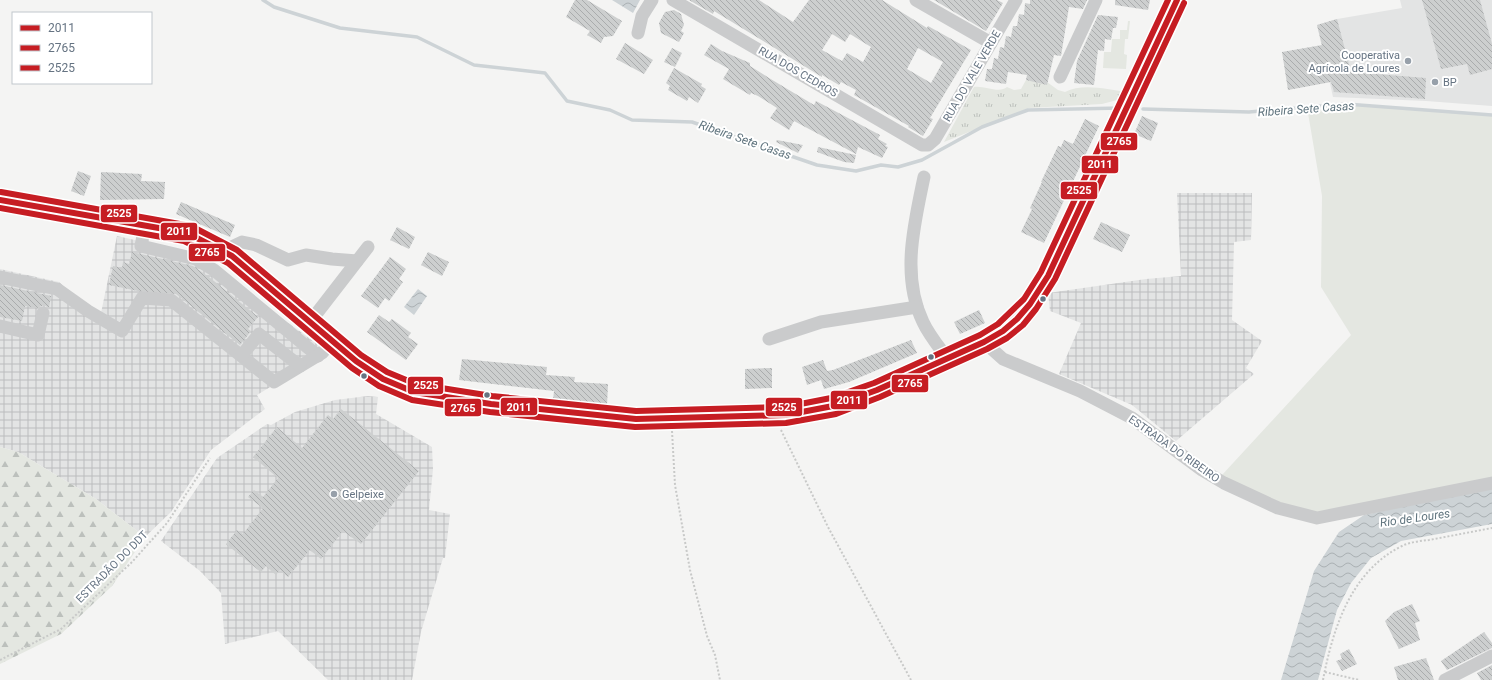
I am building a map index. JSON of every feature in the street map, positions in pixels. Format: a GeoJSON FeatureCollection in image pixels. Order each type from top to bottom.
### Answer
{"type":"FeatureCollection","features":[{"type":"Feature","properties":{"kind":"main road"},"geometry":{"type":"LineString","coordinates":[[0,200],[187,233],[232,256],[356,361],[383,379],[414,392],[491,404],[636,419],[786,415],[833,406],[877,390],[984,342],[1003,331],[1017,319],[1041,289],[1178,0]]}},
{"type":"Feature","properties":{"kind":"street"},"geometry":{"type":"LineString","coordinates":[[638,33],[642,16],[652,0]]}},
{"type":"Feature","properties":{"kind":"street","name":"RUA DOS CEDROS"},"geometry":{"type":"LineString","coordinates":[[673,0],[922,145]]}},
{"type":"Feature","properties":{"kind":"street"},"geometry":{"type":"LineString","coordinates":[[916,0],[991,43]]}},
{"type":"Feature","properties":{"kind":"street","name":"RUA DO VALE VERDE"},"geometry":{"type":"LineString","coordinates":[[922,145],[928,145],[935,139],[1016,0]]}},
{"type":"Feature","properties":{"kind":"street"},"geometry":{"type":"LineString","coordinates":[[1060,77],[1096,0]]}},
{"type":"Feature","properties":{"kind":"street"},"geometry":{"type":"LineString","coordinates":[[924,177],[913,233],[910,270],[914,300],[923,324],[947,358]]}},
{"type":"Feature","properties":{"kind":"street"},"geometry":{"type":"LineString","coordinates":[[145,226],[141,246],[196,259],[214,270],[318,356]]}},
{"type":"Feature","properties":{"kind":"street"},"geometry":{"type":"LineString","coordinates":[[223,252],[242,242],[256,245],[288,260],[306,254],[332,260],[357,261]]}},
{"type":"Feature","properties":{"kind":"street"},"geometry":{"type":"LineString","coordinates":[[310,322],[368,247]]}},
{"type":"Feature","properties":{"kind":"street"},"geometry":{"type":"LineString","coordinates":[[0,277],[57,289],[88,311],[122,330],[142,298],[171,300],[274,382],[318,356],[332,341]]}},
{"type":"Feature","properties":{"kind":"street"},"geometry":{"type":"LineString","coordinates":[[769,338],[821,322],[917,307]]}},
{"type":"Feature","properties":{"kind":"street"},"geometry":{"type":"LineString","coordinates":[[0,326],[38,335],[43,313]]}},
{"type":"Feature","properties":{"kind":"street"},"geometry":{"type":"LineString","coordinates":[[242,355],[259,334],[300,366]]}},
{"type":"Feature","properties":{"kind":"street","name":"ESTRADA DO RIBEIRO"},"geometry":{"type":"LineString","coordinates":[[984,342],[1003,359],[1080,391],[1132,418],[1202,470],[1224,483],[1278,508],[1317,518],[1492,483]]}},
{"type":"Feature","properties":{"kind":"street"},"geometry":{"type":"LineString","coordinates":[[1445,680],[1492,656]]}},
{"type":"Feature","properties":{"kind":"path"},"geometry":{"type":"LineString","coordinates":[[775,415],[783,436],[828,527],[911,680]]}},
{"type":"Feature","properties":{"kind":"path"},"geometry":{"type":"LineString","coordinates":[[670,418],[675,485],[690,570],[707,636],[715,655],[720,680]]}},
{"type":"Feature","properties":{"kind":"path","name":"ESTRADÃO DO DDT"},"geometry":{"type":"LineString","coordinates":[[0,660],[61,629],[132,562],[167,523],[210,458]]}},
{"type":"Feature","properties":{"kind":"path"},"geometry":{"type":"LineString","coordinates":[[1323,680],[1343,608],[1361,580],[1377,561],[1403,545],[1492,528]]}},
{"type":"Feature","properties":{"kind":"path"},"geometry":{"type":"LineString","coordinates":[[1325,672],[1359,680]]}},
{"type":"Feature","properties":{"kind":"shaded area","name":"Cooperativa Agrícola de Loures"},"geometry":{"type":"Polygon","coordinates":[[[1400,0],[1492,0],[1492,106],[1426,101],[1333,97],[1317,25],[1337,19],[1402,8],[1400,0]]]}},
{"type":"Feature","properties":{"kind":"shaded area"},"geometry":{"type":"Polygon","coordinates":[[[1177,193],[1252,193],[1251,240],[1234,242],[1232,320],[1262,341],[1246,368],[1254,374],[1176,441],[1132,405],[1059,374],[1081,323],[1050,311],[1048,293],[1146,279],[1181,276],[1177,193]]]}},
{"type":"Feature","properties":{"kind":"shaded area"},"geometry":{"type":"Polygon","coordinates":[[[117,236],[193,253],[328,352],[257,395],[265,409],[211,450],[171,512],[145,537],[96,499],[18,452],[0,447],[0,269],[59,282],[88,308],[101,313],[117,236]]]}},
{"type":"Feature","properties":{"kind":"shaded area"},"geometry":{"type":"Polygon","coordinates":[[[368,396],[378,397],[376,414],[432,447],[433,469],[429,510],[450,514],[445,558],[443,558],[421,632],[412,680],[328,680],[278,631],[225,644],[221,593],[200,571],[161,541],[217,458],[267,424],[271,425],[295,412],[335,400],[368,396]]]}},
{"type":"Feature","properties":{"kind":"green space"},"geometry":{"type":"Polygon","coordinates":[[[1128,21],[1130,21],[1128,39],[1125,39],[1124,54],[1127,55],[1126,69],[1103,68],[1104,52],[1111,52],[1112,39],[1120,39],[1120,30],[1127,30],[1128,21]]]}},
{"type":"Feature","properties":{"kind":"green space"},"geometry":{"type":"Polygon","coordinates":[[[1026,80],[1047,82],[1058,90],[1065,92],[1072,89],[1087,87],[1126,92],[1121,99],[1102,104],[1029,108],[944,142],[974,87],[1000,90],[1007,87],[1014,90],[1021,89],[1026,80]]]}},
{"type":"Feature","properties":{"kind":"green space"},"geometry":{"type":"Polygon","coordinates":[[[1346,104],[1492,115],[1492,483],[1317,518],[1278,508],[1222,475],[1351,335],[1321,287],[1322,196],[1307,107],[1346,104]]]}},
{"type":"Feature","properties":{"kind":"green space"},"geometry":{"type":"Polygon","coordinates":[[[0,447],[18,452],[96,499],[145,537],[112,586],[61,634],[0,664],[0,447]]]}},
{"type":"Feature","properties":{"kind":"water"},"geometry":{"type":"Polygon","coordinates":[[[612,0],[640,0],[633,13],[612,0]]]}},
{"type":"Feature","properties":{"kind":"water"},"geometry":{"type":"Polygon","coordinates":[[[418,289],[427,296],[414,315],[404,307],[418,289]]]}},
{"type":"Feature","properties":{"kind":"water","name":"Rio de Loures"},"geometry":{"type":"Polygon","coordinates":[[[1492,487],[1492,524],[1401,541],[1371,558],[1351,583],[1337,610],[1318,680],[1281,680],[1314,571],[1339,532],[1364,515],[1492,487]]]}},
{"type":"Feature","properties":{"kind":"building"},"geometry":{"type":"Polygon","coordinates":[[[575,0],[587,0],[622,21],[613,36],[604,37],[601,43],[587,35],[590,31],[566,17],[575,0]]]}},
{"type":"Feature","properties":{"kind":"building"},"geometry":{"type":"Polygon","coordinates":[[[689,0],[759,0],[793,22],[809,0],[882,0],[927,28],[928,26],[971,50],[930,118],[933,119],[923,136],[908,127],[909,126],[854,95],[856,90],[841,82],[839,85],[822,75],[822,77],[714,11],[713,14],[689,0]],[[832,34],[822,50],[842,61],[847,53],[863,62],[871,47],[850,34],[845,42],[832,34]],[[918,48],[907,69],[931,83],[943,62],[918,48]]]}},
{"type":"Feature","properties":{"kind":"building"},"geometry":{"type":"Polygon","coordinates":[[[934,0],[997,0],[1003,3],[986,31],[934,0]]]}},
{"type":"Feature","properties":{"kind":"building"},"geometry":{"type":"Polygon","coordinates":[[[1030,0],[1087,0],[1083,9],[1069,7],[1061,56],[1054,55],[1047,85],[1026,80],[1027,75],[1008,72],[1006,84],[985,81],[987,69],[992,69],[994,58],[998,59],[1000,47],[1004,48],[1006,36],[1011,37],[1013,26],[1017,26],[1019,14],[1024,15],[1025,3],[1030,4],[1030,0]]]}},
{"type":"Feature","properties":{"kind":"building"},"geometry":{"type":"Polygon","coordinates":[[[1115,0],[1150,0],[1148,10],[1115,5],[1115,0]]]}},
{"type":"Feature","properties":{"kind":"building"},"geometry":{"type":"Polygon","coordinates":[[[1422,0],[1480,0],[1492,44],[1492,69],[1470,75],[1467,64],[1441,69],[1422,0]]]}},
{"type":"Feature","properties":{"kind":"building"},"geometry":{"type":"Polygon","coordinates":[[[674,10],[681,14],[684,25],[681,31],[684,33],[679,42],[661,33],[659,23],[665,12],[674,10]]]}},
{"type":"Feature","properties":{"kind":"building"},"geometry":{"type":"Polygon","coordinates":[[[1098,15],[1118,17],[1116,28],[1113,28],[1111,40],[1105,39],[1104,51],[1098,50],[1094,85],[1074,83],[1077,61],[1098,15]]]}},
{"type":"Feature","properties":{"kind":"building"},"geometry":{"type":"Polygon","coordinates":[[[1337,19],[1351,72],[1426,78],[1425,99],[1334,92],[1331,82],[1288,90],[1282,52],[1322,45],[1317,25],[1337,19]]]}},
{"type":"Feature","properties":{"kind":"building"},"geometry":{"type":"Polygon","coordinates":[[[625,43],[653,60],[644,74],[616,59],[625,43]]]}},
{"type":"Feature","properties":{"kind":"building"},"geometry":{"type":"Polygon","coordinates":[[[711,44],[722,51],[750,63],[750,66],[814,105],[816,101],[880,135],[878,139],[887,144],[885,146],[888,147],[882,158],[858,147],[856,154],[794,121],[789,130],[770,118],[777,108],[758,96],[751,93],[750,95],[723,79],[729,69],[704,55],[711,44]]]}},
{"type":"Feature","properties":{"kind":"building"},"geometry":{"type":"Polygon","coordinates":[[[672,48],[682,53],[675,67],[664,62],[672,48]]]}},
{"type":"Feature","properties":{"kind":"building"},"geometry":{"type":"Polygon","coordinates":[[[674,68],[702,84],[701,86],[706,89],[698,103],[689,97],[687,101],[668,90],[670,86],[666,83],[674,68]]]}},
{"type":"Feature","properties":{"kind":"building"},"geometry":{"type":"Polygon","coordinates":[[[1142,116],[1158,123],[1151,141],[1134,134],[1142,116]]]}},
{"type":"Feature","properties":{"kind":"building"},"geometry":{"type":"Polygon","coordinates":[[[1085,119],[1099,126],[1044,243],[1021,232],[1032,209],[1030,208],[1041,182],[1058,146],[1061,147],[1064,140],[1073,144],[1085,119]]]}},
{"type":"Feature","properties":{"kind":"building"},"geometry":{"type":"Polygon","coordinates":[[[777,140],[803,145],[798,153],[776,142],[777,140]]]}},
{"type":"Feature","properties":{"kind":"building"},"geometry":{"type":"Polygon","coordinates":[[[818,147],[856,155],[854,163],[844,162],[817,152],[818,147]]]}},
{"type":"Feature","properties":{"kind":"building"},"geometry":{"type":"Polygon","coordinates":[[[78,171],[91,176],[84,196],[71,191],[78,171]]]}},
{"type":"Feature","properties":{"kind":"building"},"geometry":{"type":"Polygon","coordinates":[[[101,172],[142,174],[141,181],[165,182],[164,199],[100,200],[101,172]]]}},
{"type":"Feature","properties":{"kind":"building"},"geometry":{"type":"Polygon","coordinates":[[[181,202],[235,225],[230,237],[176,214],[181,202]]]}},
{"type":"Feature","properties":{"kind":"building"},"geometry":{"type":"Polygon","coordinates":[[[1101,222],[1130,235],[1122,252],[1093,239],[1101,222]]]}},
{"type":"Feature","properties":{"kind":"building"},"geometry":{"type":"Polygon","coordinates":[[[397,227],[415,237],[409,249],[390,240],[397,227]]]}},
{"type":"Feature","properties":{"kind":"building"},"geometry":{"type":"Polygon","coordinates":[[[132,252],[193,266],[209,277],[258,317],[248,329],[251,331],[240,345],[176,294],[138,291],[109,285],[113,266],[122,268],[123,262],[129,264],[132,252]]]}},
{"type":"Feature","properties":{"kind":"building"},"geometry":{"type":"Polygon","coordinates":[[[428,252],[449,262],[442,276],[421,265],[428,252]]]}},
{"type":"Feature","properties":{"kind":"building"},"geometry":{"type":"Polygon","coordinates":[[[390,257],[406,269],[399,279],[403,282],[389,301],[385,298],[378,308],[361,296],[390,257]]]}},
{"type":"Feature","properties":{"kind":"building"},"geometry":{"type":"Polygon","coordinates":[[[0,285],[51,296],[49,308],[44,305],[37,308],[25,306],[22,321],[0,317],[0,285]]]}},
{"type":"Feature","properties":{"kind":"building"},"geometry":{"type":"Polygon","coordinates":[[[979,310],[985,323],[960,334],[954,322],[979,310]]]}},
{"type":"Feature","properties":{"kind":"building"},"geometry":{"type":"Polygon","coordinates":[[[379,315],[389,322],[392,319],[411,333],[408,337],[418,344],[406,360],[367,332],[379,315]]]}},
{"type":"Feature","properties":{"kind":"building"},"geometry":{"type":"Polygon","coordinates":[[[911,340],[917,353],[849,382],[824,389],[821,380],[807,385],[802,367],[823,360],[827,371],[833,370],[911,340]]]}},
{"type":"Feature","properties":{"kind":"building"},"geometry":{"type":"Polygon","coordinates":[[[462,359],[547,367],[546,375],[575,377],[574,382],[608,384],[607,406],[553,400],[554,391],[459,380],[462,359]]]}},
{"type":"Feature","properties":{"kind":"building"},"geometry":{"type":"Polygon","coordinates":[[[772,368],[772,388],[745,389],[745,369],[772,368]]]}},
{"type":"Feature","properties":{"kind":"building","name":"Gelpeixe"},"geometry":{"type":"Polygon","coordinates":[[[341,409],[419,471],[361,544],[343,531],[321,559],[310,550],[288,577],[280,570],[276,575],[266,566],[261,572],[226,544],[237,530],[243,534],[263,508],[248,497],[254,490],[263,497],[278,478],[253,457],[277,427],[302,448],[328,415],[333,419],[341,409]]]}},
{"type":"Feature","properties":{"kind":"building"},"geometry":{"type":"Polygon","coordinates":[[[1412,604],[1420,621],[1415,623],[1420,640],[1399,649],[1385,621],[1394,612],[1412,604]]]}},
{"type":"Feature","properties":{"kind":"building"},"geometry":{"type":"Polygon","coordinates":[[[1484,632],[1492,643],[1492,648],[1447,670],[1441,661],[1484,632]]]}},
{"type":"Feature","properties":{"kind":"building"},"geometry":{"type":"Polygon","coordinates":[[[1349,649],[1357,664],[1342,671],[1336,661],[1342,659],[1340,654],[1349,649]]]}},
{"type":"Feature","properties":{"kind":"building"},"geometry":{"type":"Polygon","coordinates":[[[1426,658],[1434,680],[1398,680],[1394,667],[1426,658]]]}},
{"type":"Feature","properties":{"kind":"building"},"geometry":{"type":"Polygon","coordinates":[[[1492,665],[1492,680],[1481,680],[1477,673],[1492,665]]]}},
{"type":"Feature","properties":{"kind":"waterway","name":"Ribeira Sete Casas"},"geometry":{"type":"LineString","coordinates":[[263,0],[274,7],[340,28],[417,37],[474,65],[545,73],[567,101],[610,110],[632,120],[692,122],[817,165],[856,171],[881,165],[898,167],[922,160],[982,127],[1028,110],[1121,108]]}},
{"type":"Feature","properties":{"kind":"waterway","name":"Ribeira Sete Casas"},"geometry":{"type":"LineString","coordinates":[[1143,109],[1249,112],[1346,104],[1492,115]]}},
{"type":"Feature","properties":{"kind":"transit line","name":"2525"},"geometry":{"type":"LineString","coordinates":[[1,192],[191,226],[237,250],[361,355],[387,372],[416,384],[492,396],[636,411],[785,407],[831,398],[874,383],[980,335],[998,324],[1024,299],[1041,272],[1168,0]]}},
{"type":"Feature","properties":{"kind":"transit line","name":"2011"},"geometry":{"type":"LineString","coordinates":[[0,200],[187,233],[232,256],[356,361],[383,379],[414,392],[491,404],[636,419],[786,415],[833,406],[877,390],[984,342],[1003,331],[1017,319],[1030,304],[1048,276],[1177,0]]}},
{"type":"Feature","properties":{"kind":"transit line","name":"2765"},"geometry":{"type":"LineString","coordinates":[[0,208],[184,241],[228,263],[352,368],[379,386],[412,400],[490,412],[635,427],[786,423],[836,414],[880,397],[987,349],[1007,338],[1023,325],[1036,309],[1055,279],[1184,3]]}},
{"type":"Feature","properties":{"kind":"place","name":"Cooperativa Agrícola de Loures"},"geometry":{"type":"Point","coordinates":[1408,61]}},
{"type":"Feature","properties":{"kind":"place","name":"BP"},"geometry":{"type":"Point","coordinates":[1435,82]}},
{"type":"Feature","properties":{"kind":"place","name":"Gelpeixe"},"geometry":{"type":"Point","coordinates":[334,494]}}]}
